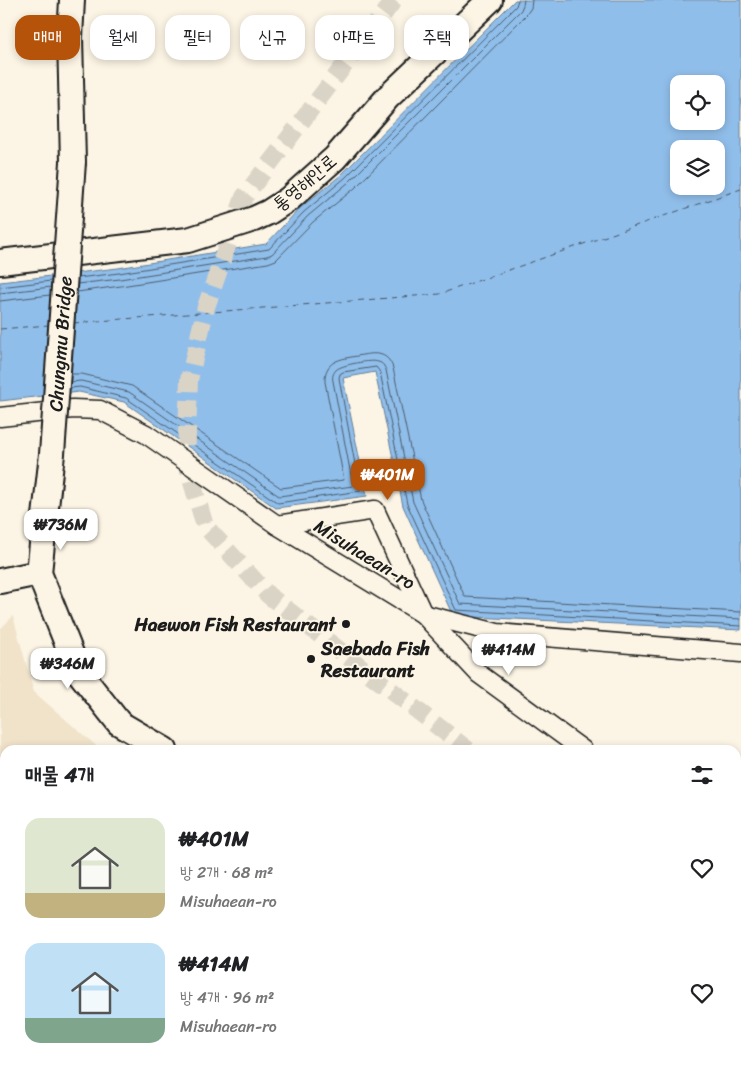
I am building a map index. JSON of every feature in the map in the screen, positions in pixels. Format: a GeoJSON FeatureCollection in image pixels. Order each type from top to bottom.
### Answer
{"type":"FeatureCollection","features":[{"type":"Feature","properties":{"kind":"street","name":"Chungmu Bridge"},"geometry":{"type":"LineString","coordinates":[[39,573],[52,454],[73,162],[70,37],[72,0]]}},
{"type":"Feature","properties":{"kind":"street","name":"통영해안로"},"geometry":{"type":"LineString","coordinates":[[0,262],[188,240],[254,219],[269,212],[289,200],[335,158],[388,97],[490,0]]}},
{"type":"Feature","properties":{"kind":"street","name":"Misuhaean-ro"},"geometry":{"type":"LineString","coordinates":[[0,417],[73,409],[100,410],[146,434],[277,525],[423,614],[496,633],[741,653]]}},
{"type":"Feature","properties":{"kind":"street"},"geometry":{"type":"LineString","coordinates":[[277,525],[375,510],[423,614],[479,674],[576,745]]}},
{"type":"Feature","properties":{"kind":"street"},"geometry":{"type":"LineString","coordinates":[[0,581],[39,573],[78,671],[119,723],[156,745]]}},
{"type":"Feature","properties":{"kind":"shaded area"},"geometry":{"type":"Polygon","coordinates":[[[13,616],[34,692],[95,745],[0,745],[0,629],[13,616]]]}},
{"type":"Feature","properties":{"kind":"water"},"geometry":{"type":"Polygon","coordinates":[[[515,0],[741,0],[741,630],[453,616],[403,506],[375,372],[343,378],[367,496],[276,508],[124,402],[79,392],[0,401],[0,282],[118,268],[266,244],[300,208],[341,175],[455,60],[469,60],[469,46],[515,0]]]}},
{"type":"Feature","properties":{"kind":"ferry route"},"geometry":{"type":"LineString","coordinates":[[73,323],[440,294],[741,189]]}},
{"type":"Feature","properties":{"kind":"ferry route"},"geometry":{"type":"LineString","coordinates":[[0,329],[49,325]]}},
{"type":"Feature","properties":{"kind":"tunnel"},"geometry":{"type":"LineString","coordinates":[[394,0],[244,197],[206,307],[189,380],[186,462],[205,526],[268,595],[462,745]]}},
{"type":"Feature","properties":{"kind":"place","name":"Haewon Fish Restaurant"},"geometry":{"type":"Point","coordinates":[346,624]}},
{"type":"Feature","properties":{"kind":"place","name":"Saebada Fish Restaurant"},"geometry":{"type":"Point","coordinates":[311,659]}}]}
